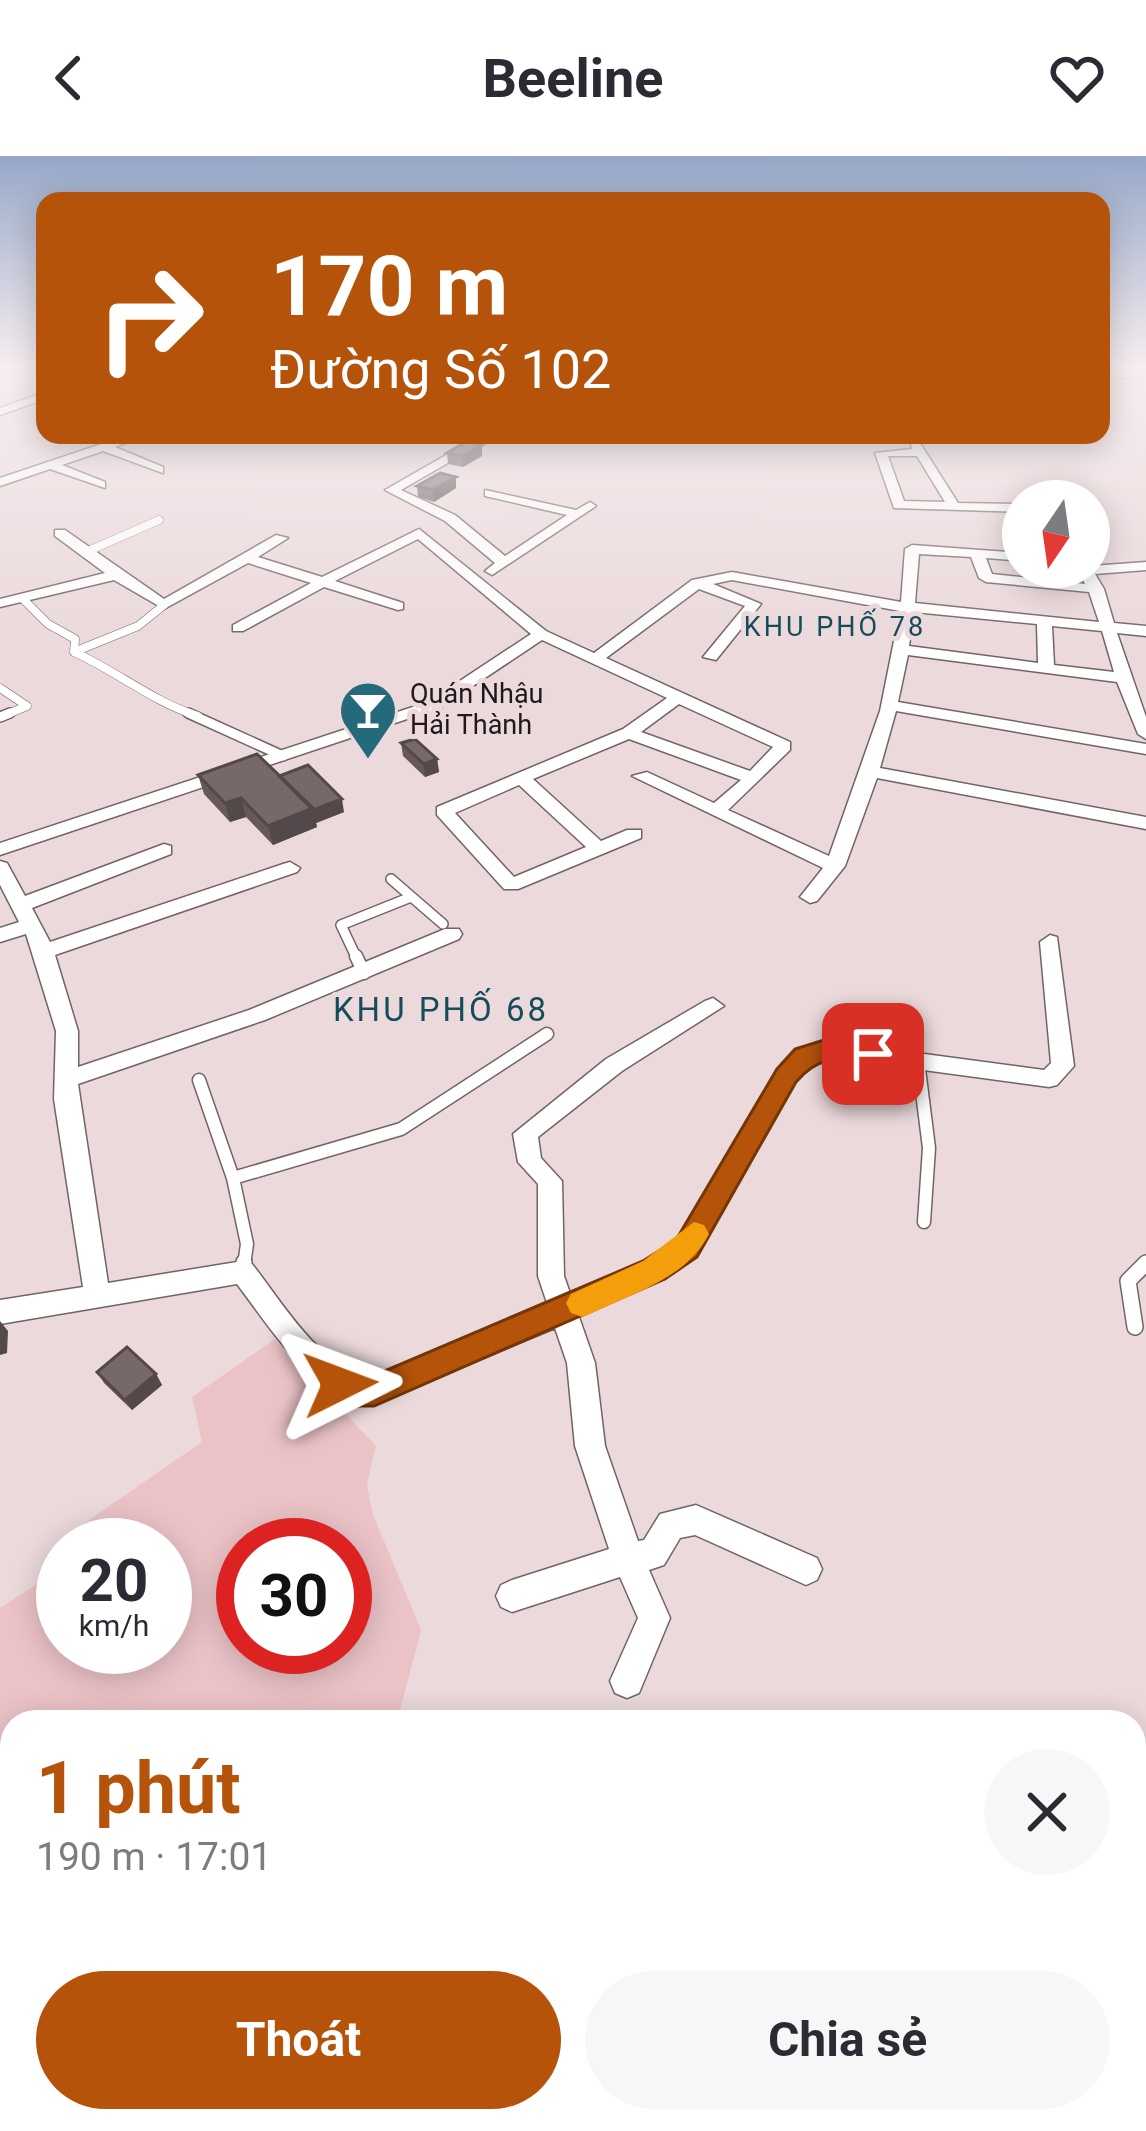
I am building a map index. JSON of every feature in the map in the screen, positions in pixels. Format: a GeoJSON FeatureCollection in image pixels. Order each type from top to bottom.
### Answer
{"type":"FeatureCollection","features":[{"type":"Feature","properties":{"kind":"street"},"geometry":{"type":"LineString","coordinates":[[0,482],[66,459]]}},
{"type":"Feature","properties":{"kind":"street"},"geometry":{"type":"LineString","coordinates":[[134,459],[160,470]]}},
{"type":"Feature","properties":{"kind":"street"},"geometry":{"type":"LineString","coordinates":[[446,459],[391,490],[450,518],[503,562]]}},
{"type":"Feature","properties":{"kind":"street"},"geometry":{"type":"LineString","coordinates":[[883,459],[899,505],[1002,504]]}},
{"type":"Feature","properties":{"kind":"street"},"geometry":{"type":"LineString","coordinates":[[924,459],[954,506]]}},
{"type":"Feature","properties":{"kind":"street"},"geometry":{"type":"LineString","coordinates":[[51,464],[101,484]]}},
{"type":"Feature","properties":{"kind":"street"},"geometry":{"type":"LineString","coordinates":[[489,494],[574,513]]}},
{"type":"Feature","properties":{"kind":"street"},"geometry":{"type":"LineString","coordinates":[[475,584],[590,506]]}},
{"type":"Feature","properties":{"kind":"street"},"geometry":{"type":"LineString","coordinates":[[60,532],[164,605],[281,538]]}},
{"type":"Feature","properties":{"kind":"street"},"geometry":{"type":"LineString","coordinates":[[238,628],[419,533],[475,584],[542,634],[784,746],[716,811]]}},
{"type":"Feature","properties":{"kind":"street"},"geometry":{"type":"LineString","coordinates":[[810,897],[835,866],[873,772],[905,650],[912,549],[1002,556]]}},
{"type":"Feature","properties":{"kind":"street"},"geometry":{"type":"LineString","coordinates":[[977,554],[986,578],[988,614]]}},
{"type":"Feature","properties":{"kind":"street"},"geometry":{"type":"LineString","coordinates":[[247,558],[398,606]]}},
{"type":"Feature","properties":{"kind":"street"},"geometry":{"type":"LineString","coordinates":[[1110,568],[1146,566]]}},
{"type":"Feature","properties":{"kind":"street"},"geometry":{"type":"LineString","coordinates":[[1126,568],[1146,587]]}},
{"type":"Feature","properties":{"kind":"street"},"geometry":{"type":"LineString","coordinates":[[0,603],[116,574]]}},
{"type":"Feature","properties":{"kind":"street"},"geometry":{"type":"LineString","coordinates":[[594,660],[697,584],[732,576],[878,604],[1144,631]]}},
{"type":"Feature","properties":{"kind":"street"},"geometry":{"type":"LineString","coordinates":[[986,578],[1097,589],[1120,678],[1146,734]]}},
{"type":"Feature","properties":{"kind":"street"},"geometry":{"type":"LineString","coordinates":[[697,584],[754,604],[712,657]]}},
{"type":"Feature","properties":{"kind":"street"},"geometry":{"type":"LineString","coordinates":[[1044,620],[1046,670]]}},
{"type":"Feature","properties":{"kind":"street"},"geometry":{"type":"LineString","coordinates":[[0,849],[434,705],[542,634]]}},
{"type":"Feature","properties":{"kind":"street"},"geometry":{"type":"LineString","coordinates":[[905,650],[1120,678]]}},
{"type":"Feature","properties":{"kind":"street"},"geometry":{"type":"LineString","coordinates":[[634,834],[511,885],[443,812],[629,733],[677,698]]}},
{"type":"Feature","properties":{"kind":"street"},"geometry":{"type":"LineString","coordinates":[[889,705],[1146,749]]}},
{"type":"Feature","properties":{"kind":"street"},"geometry":{"type":"LineString","coordinates":[[629,733],[753,778]]}},
{"type":"Feature","properties":{"kind":"street"},"geometry":{"type":"LineString","coordinates":[[873,772],[1146,823]]}},
{"type":"Feature","properties":{"kind":"street"},"geometry":{"type":"LineString","coordinates":[[640,776],[835,866]]}},
{"type":"Feature","properties":{"kind":"street"},"geometry":{"type":"LineString","coordinates":[[521,778],[598,848]]}},
{"type":"Feature","properties":{"kind":"street"},"geometry":{"type":"LineString","coordinates":[[0,935],[24,916],[164,850]]}},
{"type":"Feature","properties":{"kind":"street"},"geometry":{"type":"LineString","coordinates":[[0,867],[43,952],[68,1031],[66,1100],[97,1294]]}},
{"type":"Feature","properties":{"kind":"street"},"geometry":{"type":"LineString","coordinates":[[43,952],[290,868]]}},
{"type":"Feature","properties":{"kind":"street"},"geometry":{"type":"LineString","coordinates":[[68,1079],[364,973],[447,929]]}},
{"type":"Feature","properties":{"kind":"street"},"geometry":{"type":"LineString","coordinates":[[0,1312],[243,1272],[320,1366],[355,1391],[374,1391],[563,1312],[654,1270],[686,1249],[787,1076],[804,1055],[827,1048],[1049,1078],[1063,1066],[1049,942]]}},
{"type":"Feature","properties":{"kind":"street"},"geometry":{"type":"LineString","coordinates":[[627,1682],[654,1618],[628,1559],[590,1446],[581,1363],[551,1276],[550,1181],[530,1162],[525,1134],[614,1065],[713,1006]]}},
{"type":"Feature","properties":{"kind":"street"},"geometry":{"type":"LineString","coordinates":[[512,1596],[653,1554],[671,1525],[696,1520],[806,1569]]}},
{"type":"Feature","properties":{"kind":"lane"},"geometry":{"type":"LineString","coordinates":[[86,552],[159,520]]}},
{"type":"Feature","properties":{"kind":"lane"},"geometry":{"type":"LineString","coordinates":[[24,600],[48,624],[75,639],[74,652]]}},
{"type":"Feature","properties":{"kind":"lane"},"geometry":{"type":"LineString","coordinates":[[74,652],[138,626],[164,605]]}},
{"type":"Feature","properties":{"kind":"lane"},"geometry":{"type":"LineString","coordinates":[[74,652],[121,673],[166,706],[205,718],[283,756]]}},
{"type":"Feature","properties":{"kind":"lane"},"geometry":{"type":"LineString","coordinates":[[0,688],[27,706],[0,717]]}},
{"type":"Feature","properties":{"kind":"lane"},"geometry":{"type":"LineString","coordinates":[[391,879],[447,929]]}},
{"type":"Feature","properties":{"kind":"lane"},"geometry":{"type":"LineString","coordinates":[[364,973],[340,925],[411,897]]}},
{"type":"Feature","properties":{"kind":"lane"},"geometry":{"type":"LineString","coordinates":[[233,1178],[401,1129],[548,1034]]}},
{"type":"Feature","properties":{"kind":"lane"},"geometry":{"type":"LineString","coordinates":[[918,1061],[929,1148],[924,1222]]}},
{"type":"Feature","properties":{"kind":"lane"},"geometry":{"type":"LineString","coordinates":[[199,1080],[233,1178],[247,1244],[243,1272]]}},
{"type":"Feature","properties":{"kind":"lane"},"geometry":{"type":"LineString","coordinates":[[1135,1327],[1125,1280],[1131,1269],[1146,1262]]}},
{"type":"Feature","properties":{"kind":"shaded area"},"geometry":{"type":"Polygon","coordinates":[[[275,1339],[376,1446],[367,1484],[372,1512],[421,1630],[400,1710],[0,1710],[0,1608],[36,1585],[36,1674],[192,1674],[192,1518],[92,1518],[202,1442],[192,1397],[275,1339]]]}},
{"type":"Feature","properties":{"kind":"building"},"geometry":{"type":"Polygon","coordinates":[[[440,473],[456,477],[433,490],[417,486],[440,473]]]}},
{"type":"Feature","properties":{"kind":"building"},"geometry":{"type":"Polygon","coordinates":[[[415,739],[437,759],[424,764],[401,743],[415,739]]]}},
{"type":"Feature","properties":{"kind":"building"},"geometry":{"type":"Polygon","coordinates":[[[257,754],[313,808],[268,826],[241,798],[225,803],[198,775],[257,754]]]}},
{"type":"Feature","properties":{"kind":"building"},"geometry":{"type":"Polygon","coordinates":[[[308,765],[342,799],[313,810],[279,776],[308,765]]]}},
{"type":"Feature","properties":{"kind":"building"},"geometry":{"type":"Polygon","coordinates":[[[127,1347],[156,1374],[125,1400],[97,1372],[127,1347]]]}},
{"type":"Feature","properties":{"kind":"slow traffic"},"geometry":{"type":"LineString","coordinates":[[582,1303],[654,1270],[686,1249],[694,1234]]}},
{"type":"Feature","properties":{"kind":"place","name":"Quán Nhậu Hải Thành"},"geometry":{"type":"Point","coordinates":[368,761]}},
{"type":"Feature","properties":{"kind":"district","name":"KHU PHỐ 78"},"geometry":{"type":"Point","coordinates":[835,627]}},
{"type":"Feature","properties":{"kind":"district","name":"KHU PHỐ 68"},"geometry":{"type":"Point","coordinates":[441,1009]}},
{"type":"Feature","properties":{"kind":"route"},"geometry":{"type":"LineString","coordinates":[[340,1384],[355,1391],[374,1391],[654,1270],[686,1249],[709,1204],[804,1055],[827,1048],[873,1054]]}}]}
